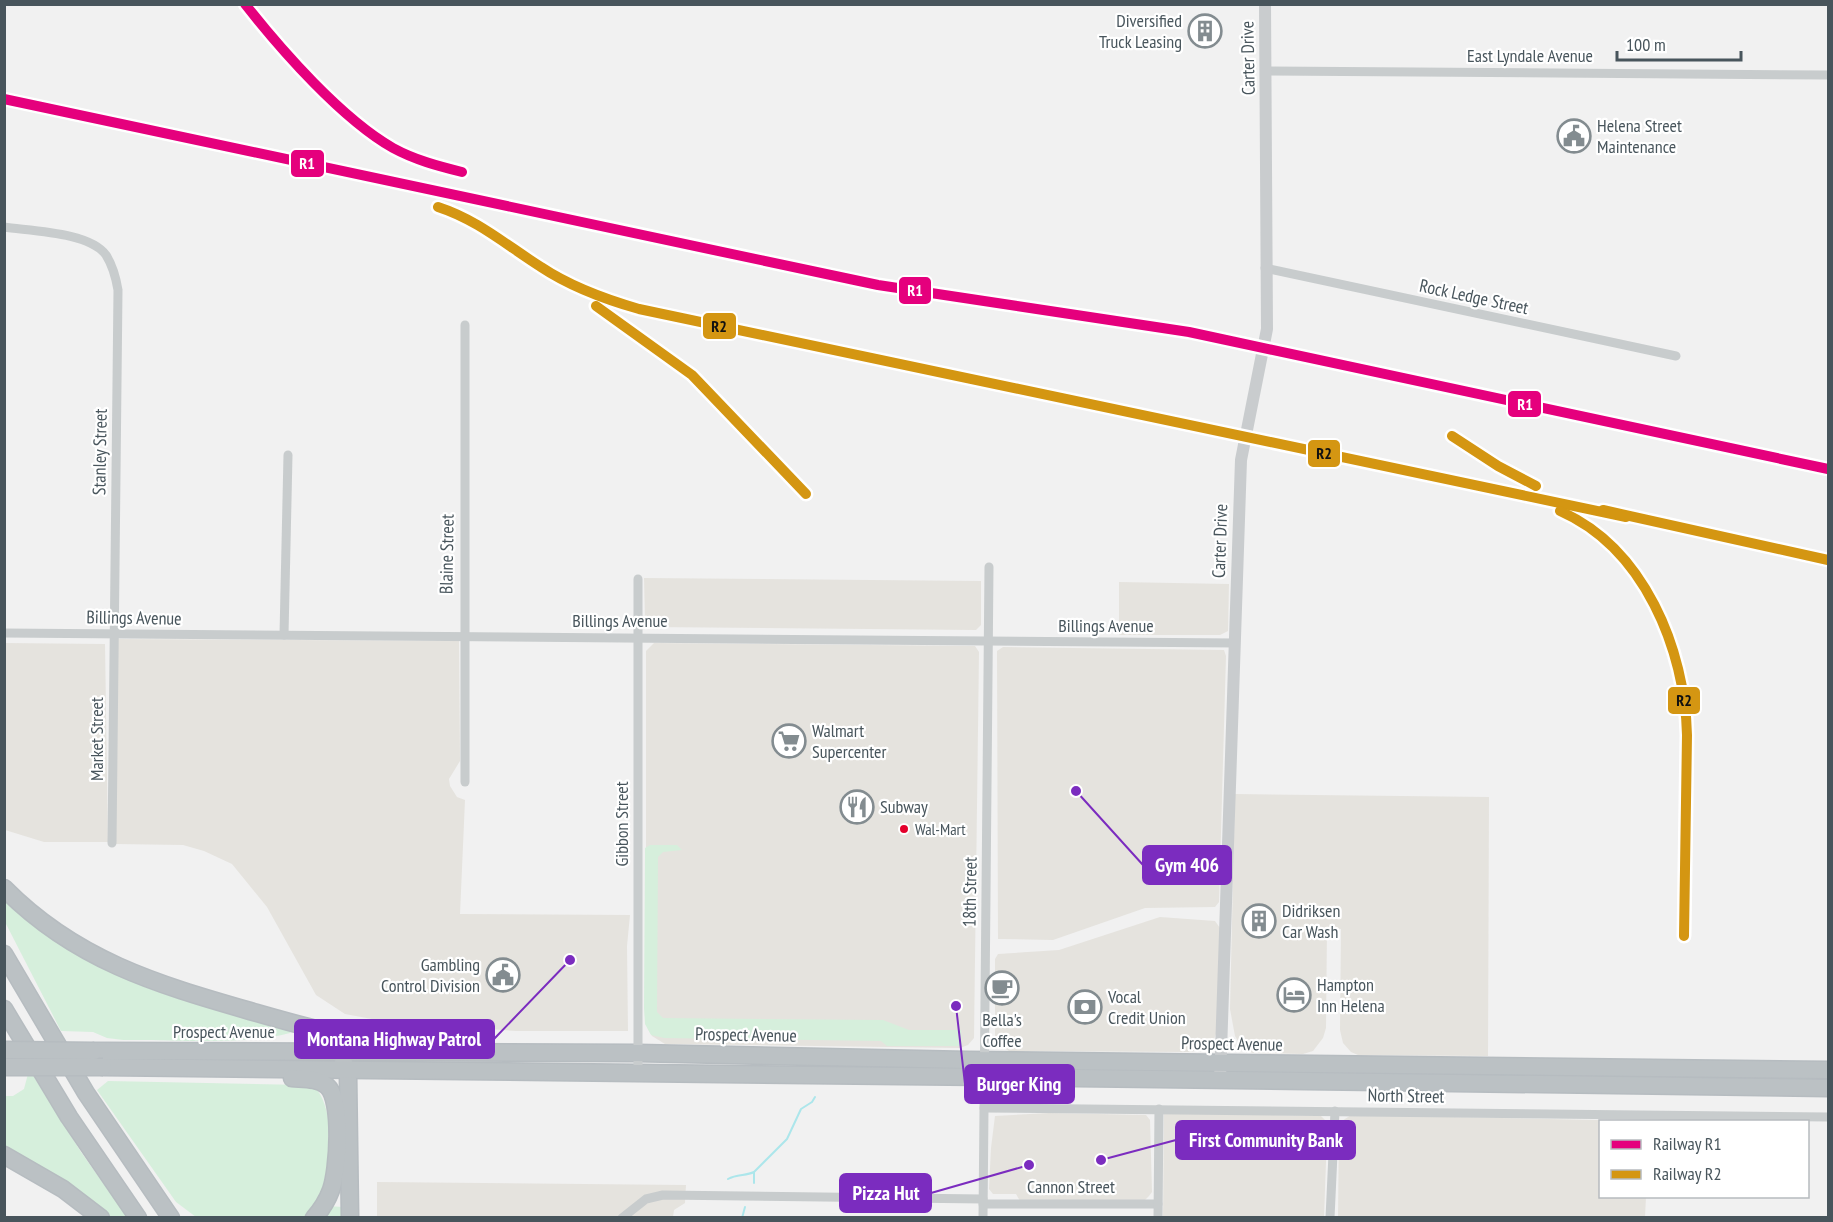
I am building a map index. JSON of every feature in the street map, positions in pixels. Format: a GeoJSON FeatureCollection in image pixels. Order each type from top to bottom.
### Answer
{"type":"FeatureCollection","features":[{"type":"Feature","properties":{"kind":"highway"},"geometry":{"type":"LineString","coordinates":[[4,888],[46,925],[83,950],[125,971],[172,988],[344,1036],[463,1045],[520,1053]]}},
{"type":"Feature","properties":{"kind":"highway"},"geometry":{"type":"LineString","coordinates":[[4,954],[47,1031],[102,1119],[171,1218]]}},
{"type":"Feature","properties":{"kind":"highway"},"geometry":{"type":"LineString","coordinates":[[4,1009],[81,1135],[138,1218]]}},
{"type":"Feature","properties":{"kind":"highway","name":"Prospect Avenue"},"geometry":{"type":"LineString","coordinates":[[4,1050],[638,1053],[1220,1081],[1828,1088]]}},
{"type":"Feature","properties":{"kind":"highway"},"geometry":{"type":"LineString","coordinates":[[323,1052],[339,1057],[348,1068],[350,1218]]}},
{"type":"Feature","properties":{"kind":"highway","name":"Prospect Avenue"},"geometry":{"type":"LineString","coordinates":[[4,1067],[638,1070],[1221,1064],[1828,1070]]}},
{"type":"Feature","properties":{"kind":"highway"},"geometry":{"type":"LineString","coordinates":[[145,1067],[208,1077],[307,1079],[328,1087],[336,1108],[336,1170],[328,1197],[314,1218]]}},
{"type":"Feature","properties":{"kind":"highway"},"geometry":{"type":"LineString","coordinates":[[102,1119],[166,1198],[186,1218]]}},
{"type":"Feature","properties":{"kind":"highway"},"geometry":{"type":"LineString","coordinates":[[4,1155],[56,1184],[101,1218]]}},
{"type":"Feature","properties":{"kind":"street","name":"Carter Drive"},"geometry":{"type":"LineString","coordinates":[[1220,1081],[1241,460],[1267,328],[1264,4]]}},
{"type":"Feature","properties":{"kind":"street","name":"East Lyndale Avenue"},"geometry":{"type":"LineString","coordinates":[[1266,71],[1828,75]]}},
{"type":"Feature","properties":{"kind":"street","name":"Stanley Street"},"geometry":{"type":"LineString","coordinates":[[4,227],[76,237],[96,246],[105,254],[114,271],[118,290],[114,634]]}},
{"type":"Feature","properties":{"kind":"street","name":"Rock Ledge Street"},"geometry":{"type":"LineString","coordinates":[[1266,268],[1676,356]]}},
{"type":"Feature","properties":{"kind":"street","name":"Blaine Street"},"geometry":{"type":"LineString","coordinates":[[465,325],[463,637],[465,783]]}},
{"type":"Feature","properties":{"kind":"street"},"geometry":{"type":"LineString","coordinates":[[284,636],[288,455]]}},
{"type":"Feature","properties":{"kind":"street","name":"18th Street"},"geometry":{"type":"LineString","coordinates":[[983,1218],[989,567]]}},
{"type":"Feature","properties":{"kind":"street","name":"Gibbon Street"},"geometry":{"type":"LineString","coordinates":[[638,579],[638,1070]]}},
{"type":"Feature","properties":{"kind":"street","name":"Billings Avenue"},"geometry":{"type":"LineString","coordinates":[[4,633],[1234,643]]}},
{"type":"Feature","properties":{"kind":"street","name":"Market Street"},"geometry":{"type":"LineString","coordinates":[[112,843],[114,634]]}},
{"type":"Feature","properties":{"kind":"street","name":"North Street"},"geometry":{"type":"LineString","coordinates":[[984,1108],[1828,1117]]}},
{"type":"Feature","properties":{"kind":"street"},"geometry":{"type":"LineString","coordinates":[[1158,1218],[1159,1109]]}},
{"type":"Feature","properties":{"kind":"street"},"geometry":{"type":"LineString","coordinates":[[1330,1218],[1335,1111]]}},
{"type":"Feature","properties":{"kind":"street","name":"Cannon Street"},"geometry":{"type":"LineString","coordinates":[[622,1218],[646,1200],[672,1194],[1158,1204]]}},
{"type":"Feature","properties":{"kind":"shaded area"},"geometry":{"type":"Polygon","coordinates":[[[644,578],[981,581],[981,625],[976,630],[650,627],[645,620],[644,578]]]}},
{"type":"Feature","properties":{"kind":"shaded area"},"geometry":{"type":"Polygon","coordinates":[[[1119,582],[1229,584],[1228,631],[1220,635],[1119,635],[1119,582]]]}},
{"type":"Feature","properties":{"kind":"shaded area"},"geometry":{"type":"Polygon","coordinates":[[[117,639],[459,641],[460,761],[449,779],[450,786],[457,797],[465,800],[460,914],[630,915],[627,946],[628,1031],[516,1031],[388,1022],[345,1014],[316,995],[267,907],[232,864],[204,851],[183,845],[115,844],[117,639]]]}},
{"type":"Feature","properties":{"kind":"shaded area"},"geometry":{"type":"Polygon","coordinates":[[[4,643],[105,644],[108,842],[44,842],[5,830],[4,643]]]}},
{"type":"Feature","properties":{"kind":"shaded area"},"geometry":{"type":"Polygon","coordinates":[[[654,643],[975,646],[979,652],[974,1038],[968,1045],[960,1048],[665,1044],[652,1036],[646,1019],[646,651],[654,643]]]}},
{"type":"Feature","properties":{"kind":"shaded area"},"geometry":{"type":"Polygon","coordinates":[[[1003,647],[1224,650],[1226,656],[1219,902],[1215,907],[1145,908],[1053,940],[998,939],[997,651],[1003,647]]]}},
{"type":"Feature","properties":{"kind":"shaded area"},"geometry":{"type":"Polygon","coordinates":[[[1235,794],[1489,797],[1488,1056],[1358,1055],[1351,1052],[1343,1043],[1340,1030],[1341,929],[1327,928],[1326,1028],[1323,1038],[1313,1051],[1303,1054],[1253,1053],[1243,1049],[1235,1036],[1230,1009],[1235,794]]]}},
{"type":"Feature","properties":{"kind":"shaded area"},"geometry":{"type":"Polygon","coordinates":[[[1160,917],[1215,921],[1220,928],[1217,1031],[1213,1042],[1203,1049],[1190,1052],[1009,1051],[998,1044],[995,1038],[995,959],[998,954],[1059,950],[1160,917]]]}},
{"type":"Feature","properties":{"kind":"shaded area"},"geometry":{"type":"Polygon","coordinates":[[[1049,1113],[1146,1115],[1150,1120],[1152,1192],[1149,1196],[1143,1202],[1020,1201],[1016,1194],[993,1194],[989,1189],[995,1116],[1049,1113]]]}},
{"type":"Feature","properties":{"kind":"shaded area"},"geometry":{"type":"Polygon","coordinates":[[[1164,1113],[1321,1116],[1326,1121],[1327,1134],[1324,1217],[1163,1218],[1164,1113]]]}},
{"type":"Feature","properties":{"kind":"shaded area"},"geometry":{"type":"Polygon","coordinates":[[[1351,1115],[1599,1120],[1599,1198],[1646,1198],[1645,1217],[1338,1218],[1339,1123],[1351,1115]]]}},
{"type":"Feature","properties":{"kind":"shaded area"},"geometry":{"type":"Polygon","coordinates":[[[377,1182],[686,1185],[685,1203],[674,1210],[673,1217],[377,1218],[377,1182]]]}},
{"type":"Feature","properties":{"kind":"green space"},"geometry":{"type":"Polygon","coordinates":[[[650,845],[677,845],[682,850],[663,852],[658,857],[657,1012],[663,1018],[883,1020],[909,1030],[961,1030],[962,1046],[887,1046],[881,1041],[664,1038],[651,1035],[645,1024],[644,1008],[645,848],[650,845]]]}},
{"type":"Feature","properties":{"kind":"green space"},"geometry":{"type":"Polygon","coordinates":[[[4,897],[76,950],[122,977],[184,1000],[293,1028],[290,1033],[272,1037],[230,1041],[123,1040],[107,1038],[93,1032],[61,1031],[5,922],[4,897]]]}},
{"type":"Feature","properties":{"kind":"green space"},"geometry":{"type":"Polygon","coordinates":[[[28,1074],[32,1074],[81,1152],[127,1217],[111,1217],[67,1181],[5,1147],[5,1096],[13,1096],[24,1089],[28,1074]]]}},
{"type":"Feature","properties":{"kind":"green space"},"geometry":{"type":"Polygon","coordinates":[[[108,1081],[303,1085],[316,1089],[326,1110],[330,1140],[329,1172],[323,1195],[305,1217],[196,1217],[176,1202],[97,1090],[108,1081]]]}},
{"type":"Feature","properties":{"kind":"green space"},"geometry":{"type":"Polygon","coordinates":[[[328,1206],[342,1207],[342,1217],[320,1218],[328,1206]]]}},
{"type":"Feature","properties":{"kind":"waterway"},"geometry":{"type":"LineString","coordinates":[[728,1179],[754,1172],[787,1139],[801,1109],[812,1102],[815,1097]]}},
{"type":"Feature","properties":{"kind":"waterway"},"geometry":{"type":"LineString","coordinates":[[754,1172],[754,1183]]}},
{"type":"Feature","properties":{"kind":"waterway"},"geometry":{"type":"LineString","coordinates":[[742,1218],[745,1207]]}},
{"type":"Feature","properties":{"kind":"rail line","name":"R1"},"geometry":{"type":"LineString","coordinates":[[245,4],[314,83],[354,120],[393,148],[435,165],[462,172]]}},
{"type":"Feature","properties":{"kind":"rail line","name":"R1"},"geometry":{"type":"LineString","coordinates":[[4,99],[878,285],[1189,332],[1828,469]]}},
{"type":"Feature","properties":{"kind":"rail line","name":"R2"},"geometry":{"type":"LineString","coordinates":[[438,207],[479,226],[564,281],[601,297],[639,309],[1626,517]]}},
{"type":"Feature","properties":{"kind":"rail line","name":"R2"},"geometry":{"type":"LineString","coordinates":[[596,306],[692,375],[806,494]]}},
{"type":"Feature","properties":{"kind":"rail line","name":"R2"},"geometry":{"type":"LineString","coordinates":[[1452,436],[1498,466],[1536,486]]}},
{"type":"Feature","properties":{"kind":"rail line","name":"R2"},"geometry":{"type":"LineString","coordinates":[[1603,510],[1828,560]]}},
{"type":"Feature","properties":{"kind":"rail line","name":"R2"},"geometry":{"type":"LineString","coordinates":[[1560,511],[1589,528],[1615,550],[1637,575],[1668,636],[1678,669],[1687,735],[1684,936]]}},
{"type":"Feature","properties":{"kind":"place","name":"Diversified Truck Leasing"},"geometry":{"type":"Point","coordinates":[1205,31]}},
{"type":"Feature","properties":{"kind":"place","name":"Helena Street Maintenance"},"geometry":{"type":"Point","coordinates":[1574,136]}},
{"type":"Feature","properties":{"kind":"place","name":"Walmart Supercenter"},"geometry":{"type":"Point","coordinates":[789,741]}},
{"type":"Feature","properties":{"kind":"place","name":"Gym 406"},"geometry":{"type":"Point","coordinates":[1076,791]}},
{"type":"Feature","properties":{"kind":"place","name":"Subway"},"geometry":{"type":"Point","coordinates":[857,807]}},
{"type":"Feature","properties":{"kind":"place","name":"Wal-Mart"},"geometry":{"type":"Point","coordinates":[904,829]}},
{"type":"Feature","properties":{"kind":"place","name":"Didriksen Car Wash"},"geometry":{"type":"Point","coordinates":[1259,921]}},
{"type":"Feature","properties":{"kind":"place","name":"Montana Highway Patrol"},"geometry":{"type":"Point","coordinates":[570,960]}},
{"type":"Feature","properties":{"kind":"place","name":"Gambling Control Division"},"geometry":{"type":"Point","coordinates":[503,975]}},
{"type":"Feature","properties":{"kind":"place","name":"Bella's Coffee"},"geometry":{"type":"Point","coordinates":[1002,988]}},
{"type":"Feature","properties":{"kind":"place","name":"Hampton Inn Helena"},"geometry":{"type":"Point","coordinates":[1294,995]}},
{"type":"Feature","properties":{"kind":"place","name":"Burger King"},"geometry":{"type":"Point","coordinates":[956,1006]}},
{"type":"Feature","properties":{"kind":"place","name":"Vocal Credit Union"},"geometry":{"type":"Point","coordinates":[1085,1007]}},
{"type":"Feature","properties":{"kind":"place","name":"First Community Bank"},"geometry":{"type":"Point","coordinates":[1101,1160]}},
{"type":"Feature","properties":{"kind":"place","name":"Pizza Hut"},"geometry":{"type":"Point","coordinates":[1029,1165]}}]}
